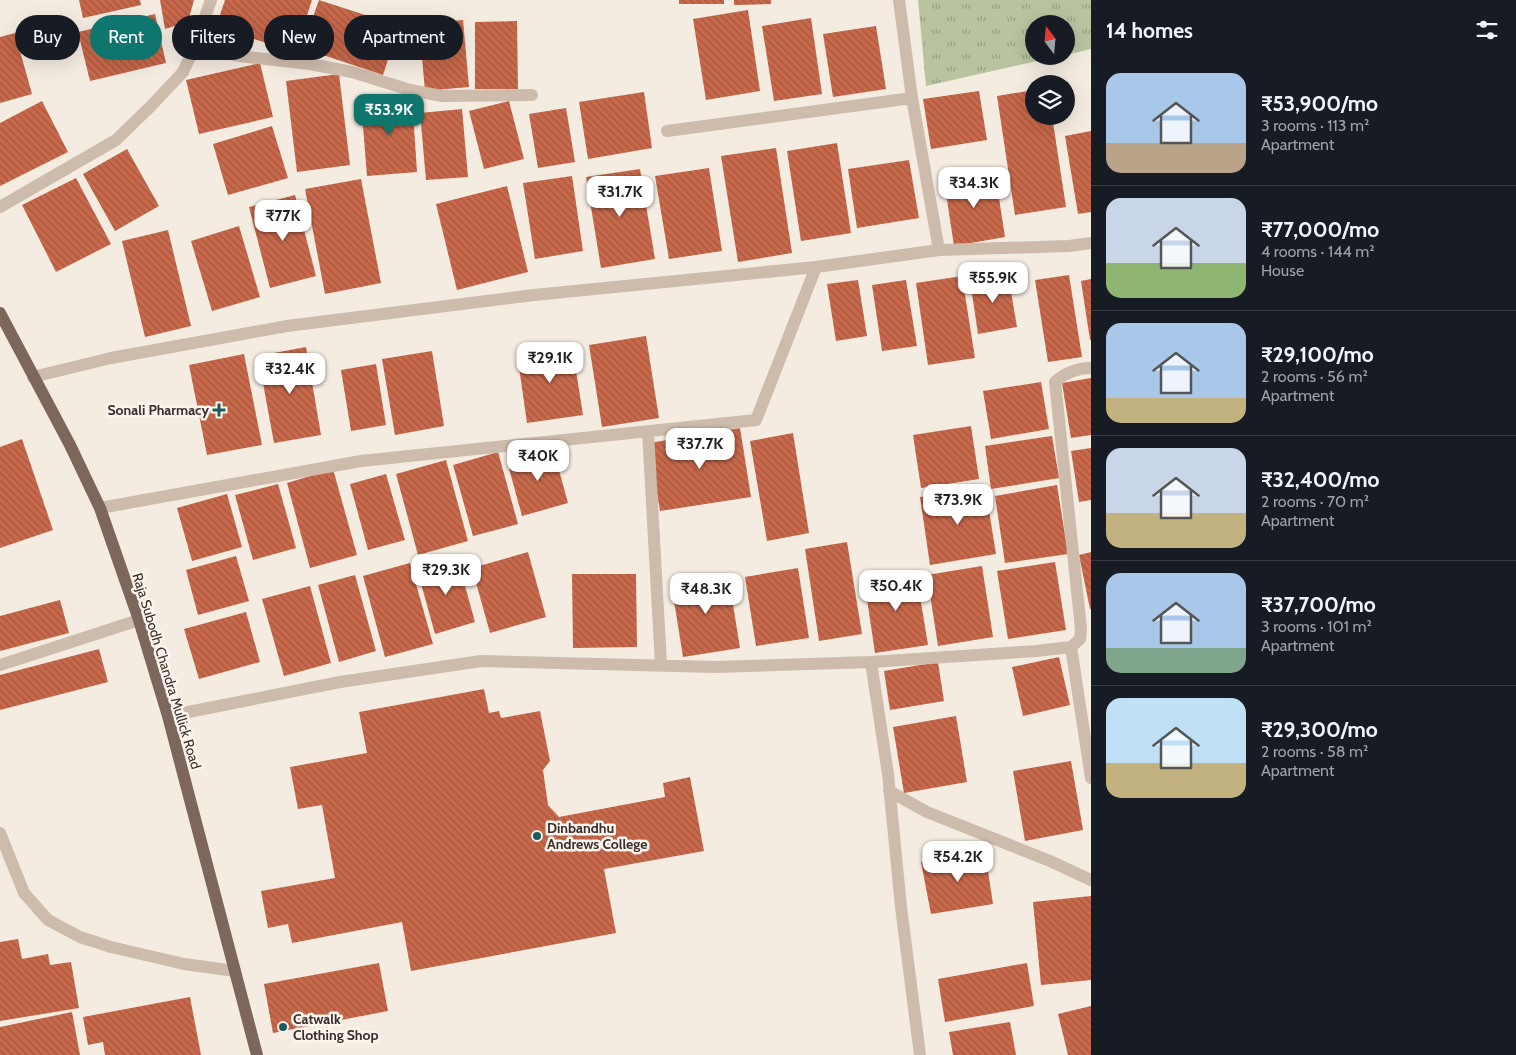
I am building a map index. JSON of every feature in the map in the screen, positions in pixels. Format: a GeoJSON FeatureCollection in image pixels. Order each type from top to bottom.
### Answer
{"type":"FeatureCollection","features":[{"type":"Feature","properties":{"kind":"main road","name":"Raja Subodh Chandra Mullick Road"},"geometry":{"type":"LineString","coordinates":[[0,314],[70,445],[100,508],[139,620],[168,716],[257,1055]]}},
{"type":"Feature","properties":{"kind":"street"},"geometry":{"type":"LineString","coordinates":[[206,15],[211,0]]}},
{"type":"Feature","properties":{"kind":"street"},"geometry":{"type":"LineString","coordinates":[[899,0],[912,98],[939,250]]}},
{"type":"Feature","properties":{"kind":"street"},"geometry":{"type":"LineString","coordinates":[[254,58],[310,64],[352,72],[410,90],[442,96],[532,95]]}},
{"type":"Feature","properties":{"kind":"street"},"geometry":{"type":"LineString","coordinates":[[0,207],[116,140],[183,72],[189,60]]}},
{"type":"Feature","properties":{"kind":"street"},"geometry":{"type":"LineString","coordinates":[[667,131],[912,98]]}},
{"type":"Feature","properties":{"kind":"street"},"geometry":{"type":"LineString","coordinates":[[33,377],[111,358],[287,326],[534,295],[816,267],[939,250],[1069,246],[1091,243]]}},
{"type":"Feature","properties":{"kind":"street"},"geometry":{"type":"LineString","coordinates":[[100,508],[362,461],[756,420],[816,267]]}},
{"type":"Feature","properties":{"kind":"street"},"geometry":{"type":"LineString","coordinates":[[1091,368],[1080,368],[1064,374],[1055,382],[1081,629],[1080,641],[1091,778]]}},
{"type":"Feature","properties":{"kind":"street"},"geometry":{"type":"LineString","coordinates":[[648,431],[661,666]]}},
{"type":"Feature","properties":{"kind":"street"},"geometry":{"type":"LineString","coordinates":[[0,665],[139,620]]}},
{"type":"Feature","properties":{"kind":"street"},"geometry":{"type":"LineString","coordinates":[[168,716],[340,682],[481,661],[715,667],[871,662],[1036,651],[1080,641]]}},
{"type":"Feature","properties":{"kind":"street"},"geometry":{"type":"LineString","coordinates":[[871,662],[890,791],[901,907],[920,1055]]}},
{"type":"Feature","properties":{"kind":"street"},"geometry":{"type":"LineString","coordinates":[[890,791],[927,812],[1050,861],[1091,880]]}},
{"type":"Feature","properties":{"kind":"street"},"geometry":{"type":"LineString","coordinates":[[0,833],[24,892],[48,920],[80,938],[111,947],[184,964],[235,970]]}},
{"type":"Feature","properties":{"kind":"green space"},"geometry":{"type":"Polygon","coordinates":[[[918,0],[1091,0],[1091,49],[1075,53],[1075,15],[1025,15],[1025,64],[926,86],[918,0]]]}},
{"type":"Feature","properties":{"kind":"building"},"geometry":{"type":"Polygon","coordinates":[[[79,0],[140,0],[141,5],[83,18],[79,0]]]}},
{"type":"Feature","properties":{"kind":"building"},"geometry":{"type":"Polygon","coordinates":[[[160,0],[194,0],[190,15],[172,15],[172,27],[165,29],[160,0]]]}},
{"type":"Feature","properties":{"kind":"building"},"geometry":{"type":"Polygon","coordinates":[[[225,0],[312,0],[307,15],[264,15],[264,42],[254,39],[254,15],[220,15],[225,0]]]}},
{"type":"Feature","properties":{"kind":"building"},"geometry":{"type":"Polygon","coordinates":[[[319,0],[365,15],[344,15],[344,60],[388,60],[383,75],[334,59],[334,15],[314,15],[319,0]]]}},
{"type":"Feature","properties":{"kind":"building"},"geometry":{"type":"Polygon","coordinates":[[[679,0],[724,0],[724,4],[679,4],[679,0]]]}},
{"type":"Feature","properties":{"kind":"building"},"geometry":{"type":"Polygon","coordinates":[[[734,0],[771,0],[771,4],[734,5],[734,0]]]}},
{"type":"Feature","properties":{"kind":"building"},"geometry":{"type":"Polygon","coordinates":[[[748,10],[760,91],[706,100],[693,19],[748,10]]]}},
{"type":"Feature","properties":{"kind":"building"},"geometry":{"type":"Polygon","coordinates":[[[811,18],[822,94],[774,101],[762,26],[811,18]]]}},
{"type":"Feature","properties":{"kind":"building"},"geometry":{"type":"Polygon","coordinates":[[[463,20],[469,87],[425,91],[422,60],[463,60],[463,20]]]}},
{"type":"Feature","properties":{"kind":"building"},"geometry":{"type":"Polygon","coordinates":[[[517,21],[518,89],[475,89],[475,22],[517,21]]]}},
{"type":"Feature","properties":{"kind":"building"},"geometry":{"type":"Polygon","coordinates":[[[876,26],[886,89],[833,97],[823,34],[876,26]]]}},
{"type":"Feature","properties":{"kind":"building"},"geometry":{"type":"Polygon","coordinates":[[[90,29],[90,60],[162,60],[162,45],[166,63],[90,81],[80,40],[80,32],[90,29]]]}},
{"type":"Feature","properties":{"kind":"building"},"geometry":{"type":"Polygon","coordinates":[[[15,33],[15,60],[23,60],[32,94],[0,103],[0,37],[15,33]]]}},
{"type":"Feature","properties":{"kind":"building"},"geometry":{"type":"Polygon","coordinates":[[[260,63],[273,117],[199,134],[186,80],[260,63]]]}},
{"type":"Feature","properties":{"kind":"building"},"geometry":{"type":"Polygon","coordinates":[[[339,74],[350,165],[297,172],[286,81],[339,74]]]}},
{"type":"Feature","properties":{"kind":"building"},"geometry":{"type":"Polygon","coordinates":[[[979,91],[987,140],[931,149],[923,99],[979,91]]]}},
{"type":"Feature","properties":{"kind":"building"},"geometry":{"type":"Polygon","coordinates":[[[1025,91],[1025,125],[1053,125],[1066,207],[1015,215],[997,96],[1025,91]]]}},
{"type":"Feature","properties":{"kind":"building"},"geometry":{"type":"Polygon","coordinates":[[[644,92],[652,148],[588,159],[579,102],[644,92]]]}},
{"type":"Feature","properties":{"kind":"building"},"geometry":{"type":"Polygon","coordinates":[[[412,97],[417,172],[367,176],[361,101],[412,97]]]}},
{"type":"Feature","properties":{"kind":"building"},"geometry":{"type":"Polygon","coordinates":[[[42,101],[68,152],[0,186],[0,123],[42,101]]]}},
{"type":"Feature","properties":{"kind":"building"},"geometry":{"type":"Polygon","coordinates":[[[509,101],[524,159],[484,169],[469,111],[509,101]]]}},
{"type":"Feature","properties":{"kind":"building"},"geometry":{"type":"Polygon","coordinates":[[[566,108],[575,162],[538,168],[529,114],[566,108]]]}},
{"type":"Feature","properties":{"kind":"building"},"geometry":{"type":"Polygon","coordinates":[[[462,109],[468,177],[426,180],[420,113],[462,109]]]}},
{"type":"Feature","properties":{"kind":"building"},"geometry":{"type":"Polygon","coordinates":[[[272,126],[288,178],[228,195],[213,144],[272,126]]]}},
{"type":"Feature","properties":{"kind":"building"},"geometry":{"type":"Polygon","coordinates":[[[1091,131],[1091,212],[1078,214],[1065,136],[1091,131]]]}},
{"type":"Feature","properties":{"kind":"building"},"geometry":{"type":"Polygon","coordinates":[[[837,143],[851,233],[801,241],[787,151],[837,143]]]}},
{"type":"Feature","properties":{"kind":"building"},"geometry":{"type":"Polygon","coordinates":[[[776,148],[792,253],[738,262],[721,156],[776,148]]]}},
{"type":"Feature","properties":{"kind":"building"},"geometry":{"type":"Polygon","coordinates":[[[127,149],[159,206],[115,231],[83,174],[127,149]]]}},
{"type":"Feature","properties":{"kind":"building"},"geometry":{"type":"Polygon","coordinates":[[[909,160],[919,218],[857,228],[848,169],[909,160]]]}},
{"type":"Feature","properties":{"kind":"building"},"geometry":{"type":"Polygon","coordinates":[[[709,168],[722,251],[669,259],[655,176],[709,168]]]}},
{"type":"Feature","properties":{"kind":"building"},"geometry":{"type":"Polygon","coordinates":[[[640,169],[655,259],[601,268],[586,177],[640,169]]]}},
{"type":"Feature","properties":{"kind":"building"},"geometry":{"type":"Polygon","coordinates":[[[995,172],[1005,237],[954,246],[944,180],[995,172]]]}},
{"type":"Feature","properties":{"kind":"building"},"geometry":{"type":"Polygon","coordinates":[[[572,176],[583,251],[535,259],[523,183],[572,176]]]}},
{"type":"Feature","properties":{"kind":"building"},"geometry":{"type":"Polygon","coordinates":[[[76,178],[111,244],[56,272],[22,205],[76,178]]]}},
{"type":"Feature","properties":{"kind":"building"},"geometry":{"type":"Polygon","coordinates":[[[361,179],[381,283],[325,294],[305,189],[361,179]]]}},
{"type":"Feature","properties":{"kind":"building"},"geometry":{"type":"Polygon","coordinates":[[[507,186],[528,272],[457,290],[436,204],[507,186]]]}},
{"type":"Feature","properties":{"kind":"building"},"geometry":{"type":"Polygon","coordinates":[[[295,195],[316,276],[270,288],[249,207],[295,195]]]}},
{"type":"Feature","properties":{"kind":"building"},"geometry":{"type":"Polygon","coordinates":[[[239,226],[260,297],[212,311],[191,241],[239,226]]]}},
{"type":"Feature","properties":{"kind":"building"},"geometry":{"type":"Polygon","coordinates":[[[168,230],[191,326],[145,337],[122,241],[168,230]]]}},
{"type":"Feature","properties":{"kind":"building"},"geometry":{"type":"Polygon","coordinates":[[[1008,274],[1017,327],[978,334],[970,280],[1008,274]]]}},
{"type":"Feature","properties":{"kind":"building"},"geometry":{"type":"Polygon","coordinates":[[[1069,275],[1082,357],[1048,362],[1035,280],[1069,275]]]}},
{"type":"Feature","properties":{"kind":"building"},"geometry":{"type":"Polygon","coordinates":[[[962,276],[975,358],[928,365],[916,283],[962,276]]]}},
{"type":"Feature","properties":{"kind":"building"},"geometry":{"type":"Polygon","coordinates":[[[1091,279],[1091,340],[1090,340],[1081,281],[1091,279]]]}},
{"type":"Feature","properties":{"kind":"building"},"geometry":{"type":"Polygon","coordinates":[[[858,280],[867,336],[836,341],[827,284],[858,280]]]}},
{"type":"Feature","properties":{"kind":"building"},"geometry":{"type":"Polygon","coordinates":[[[906,280],[917,346],[882,351],[872,285],[906,280]]]}},
{"type":"Feature","properties":{"kind":"building"},"geometry":{"type":"Polygon","coordinates":[[[646,336],[659,418],[602,427],[589,345],[646,336]]]}},
{"type":"Feature","properties":{"kind":"building"},"geometry":{"type":"Polygon","coordinates":[[[572,345],[583,415],[527,423],[517,353],[572,345]]]}},
{"type":"Feature","properties":{"kind":"building"},"geometry":{"type":"Polygon","coordinates":[[[306,347],[321,435],[274,443],[258,356],[306,347]]]}},
{"type":"Feature","properties":{"kind":"building"},"geometry":{"type":"Polygon","coordinates":[[[432,351],[444,426],[395,435],[382,359],[432,351]]]}},
{"type":"Feature","properties":{"kind":"building"},"geometry":{"type":"Polygon","coordinates":[[[244,354],[262,445],[207,455],[189,365],[244,354]]]}},
{"type":"Feature","properties":{"kind":"building"},"geometry":{"type":"Polygon","coordinates":[[[376,364],[386,425],[351,431],[341,370],[376,364]]]}},
{"type":"Feature","properties":{"kind":"building"},"geometry":{"type":"Polygon","coordinates":[[[1091,378],[1091,435],[1071,438],[1062,383],[1091,378]]]}},
{"type":"Feature","properties":{"kind":"building"},"geometry":{"type":"Polygon","coordinates":[[[1041,382],[1049,429],[991,439],[983,391],[1041,382]]]}},
{"type":"Feature","properties":{"kind":"building"},"geometry":{"type":"Polygon","coordinates":[[[971,426],[979,479],[921,488],[913,435],[971,426]]]}},
{"type":"Feature","properties":{"kind":"building"},"geometry":{"type":"Polygon","coordinates":[[[740,428],[751,497],[660,511],[649,443],[740,428]]]}},
{"type":"Feature","properties":{"kind":"building"},"geometry":{"type":"Polygon","coordinates":[[[793,433],[809,533],[767,541],[750,441],[793,433]]]}},
{"type":"Feature","properties":{"kind":"building"},"geometry":{"type":"Polygon","coordinates":[[[1052,436],[1059,478],[991,489],[985,446],[1052,436]]]}},
{"type":"Feature","properties":{"kind":"building"},"geometry":{"type":"Polygon","coordinates":[[[22,439],[53,530],[0,548],[0,447],[22,439]]]}},
{"type":"Feature","properties":{"kind":"building"},"geometry":{"type":"Polygon","coordinates":[[[553,448],[568,503],[522,516],[507,461],[553,448]]]}},
{"type":"Feature","properties":{"kind":"building"},"geometry":{"type":"Polygon","coordinates":[[[1091,448],[1091,500],[1079,502],[1071,451],[1091,448]]]}},
{"type":"Feature","properties":{"kind":"building"},"geometry":{"type":"Polygon","coordinates":[[[498,452],[518,524],[473,536],[453,465],[498,452]]]}},
{"type":"Feature","properties":{"kind":"building"},"geometry":{"type":"Polygon","coordinates":[[[446,460],[468,541],[418,555],[396,474],[446,460]]]}},
{"type":"Feature","properties":{"kind":"building"},"geometry":{"type":"Polygon","coordinates":[[[333,469],[357,555],[310,568],[287,483],[333,469]]]}},
{"type":"Feature","properties":{"kind":"building"},"geometry":{"type":"Polygon","coordinates":[[[386,474],[405,540],[368,550],[350,484],[386,474]]]}},
{"type":"Feature","properties":{"kind":"building"},"geometry":{"type":"Polygon","coordinates":[[[278,484],[296,548],[253,560],[235,495],[278,484]]]}},
{"type":"Feature","properties":{"kind":"building"},"geometry":{"type":"Polygon","coordinates":[[[1057,485],[1068,554],[1005,563],[995,496],[1057,485]]]}},
{"type":"Feature","properties":{"kind":"building"},"geometry":{"type":"Polygon","coordinates":[[[985,486],[996,554],[930,565],[920,497],[985,486]]]}},
{"type":"Feature","properties":{"kind":"building"},"geometry":{"type":"Polygon","coordinates":[[[227,494],[242,547],[192,561],[177,508],[227,494]]]}},
{"type":"Feature","properties":{"kind":"building"},"geometry":{"type":"Polygon","coordinates":[[[847,542],[862,634],[819,641],[805,549],[847,542]]]}},
{"type":"Feature","properties":{"kind":"building"},"geometry":{"type":"Polygon","coordinates":[[[528,552],[546,617],[490,633],[472,568],[528,552]]]}},
{"type":"Feature","properties":{"kind":"building"},"geometry":{"type":"Polygon","coordinates":[[[1091,552],[1091,609],[1090,609],[1079,555],[1091,552]]]}},
{"type":"Feature","properties":{"kind":"building"},"geometry":{"type":"Polygon","coordinates":[[[236,556],[249,601],[198,615],[186,570],[236,556]]]}},
{"type":"Feature","properties":{"kind":"building"},"geometry":{"type":"Polygon","coordinates":[[[457,557],[475,622],[435,634],[417,569],[457,557]]]}},
{"type":"Feature","properties":{"kind":"building"},"geometry":{"type":"Polygon","coordinates":[[[1055,562],[1066,630],[1008,639],[997,571],[1055,562]]]}},
{"type":"Feature","properties":{"kind":"building"},"geometry":{"type":"Polygon","coordinates":[[[410,563],[433,644],[385,657],[363,576],[410,563]]]}},
{"type":"Feature","properties":{"kind":"building"},"geometry":{"type":"Polygon","coordinates":[[[982,566],[993,637],[938,646],[927,575],[982,566]]]}},
{"type":"Feature","properties":{"kind":"building"},"geometry":{"type":"Polygon","coordinates":[[[798,568],[809,638],[756,646],[745,577],[798,568]]]}},
{"type":"Feature","properties":{"kind":"building"},"geometry":{"type":"Polygon","coordinates":[[[916,572],[928,645],[875,653],[864,579],[916,572]]]}},
{"type":"Feature","properties":{"kind":"building"},"geometry":{"type":"Polygon","coordinates":[[[728,573],[740,648],[683,657],[671,582],[728,573]]]}},
{"type":"Feature","properties":{"kind":"building"},"geometry":{"type":"Polygon","coordinates":[[[572,574],[636,574],[637,647],[573,648],[572,574]]]}},
{"type":"Feature","properties":{"kind":"building"},"geometry":{"type":"Polygon","coordinates":[[[355,575],[376,651],[339,662],[318,585],[355,575]]]}},
{"type":"Feature","properties":{"kind":"building"},"geometry":{"type":"Polygon","coordinates":[[[310,586],[331,663],[284,676],[262,599],[310,586]]]}},
{"type":"Feature","properties":{"kind":"building"},"geometry":{"type":"Polygon","coordinates":[[[60,600],[69,633],[0,651],[0,616],[60,600]]]}},
{"type":"Feature","properties":{"kind":"building"},"geometry":{"type":"Polygon","coordinates":[[[246,612],[260,662],[199,679],[184,629],[246,612]]]}},
{"type":"Feature","properties":{"kind":"building"},"geometry":{"type":"Polygon","coordinates":[[[99,649],[108,682],[0,710],[0,675],[99,649]]]}},
{"type":"Feature","properties":{"kind":"building"},"geometry":{"type":"Polygon","coordinates":[[[1059,657],[1070,705],[1023,716],[1012,667],[1059,657]]]}},
{"type":"Feature","properties":{"kind":"building"},"geometry":{"type":"Polygon","coordinates":[[[938,662],[944,701],[890,710],[884,671],[938,662]]]}},
{"type":"Feature","properties":{"kind":"building"},"geometry":{"type":"Polygon","coordinates":[[[484,689],[489,713],[499,711],[501,718],[540,711],[550,761],[543,770],[548,805],[559,817],[665,797],[663,783],[690,777],[704,851],[604,869],[616,933],[411,971],[402,922],[292,943],[288,924],[268,928],[261,891],[335,878],[322,805],[298,809],[290,767],[367,753],[359,712],[484,689]]]}},
{"type":"Feature","properties":{"kind":"building"},"geometry":{"type":"Polygon","coordinates":[[[956,716],[967,782],[904,793],[893,727],[956,716]]]}},
{"type":"Feature","properties":{"kind":"building"},"geometry":{"type":"Polygon","coordinates":[[[1071,761],[1083,830],[1025,841],[1013,771],[1071,761]]]}},
{"type":"Feature","properties":{"kind":"building"},"geometry":{"type":"Polygon","coordinates":[[[985,851],[993,904],[931,914],[921,862],[985,851]]]}},
{"type":"Feature","properties":{"kind":"building"},"geometry":{"type":"Polygon","coordinates":[[[1091,896],[1091,980],[1041,985],[1033,902],[1091,896]]]}},
{"type":"Feature","properties":{"kind":"building"},"geometry":{"type":"Polygon","coordinates":[[[18,939],[22,959],[48,954],[50,965],[71,962],[79,1008],[0,1021],[0,942],[18,939]]]}},
{"type":"Feature","properties":{"kind":"building"},"geometry":{"type":"Polygon","coordinates":[[[379,963],[388,1011],[273,1033],[264,984],[379,963]]]}},
{"type":"Feature","properties":{"kind":"building"},"geometry":{"type":"Polygon","coordinates":[[[1027,963],[1034,1006],[945,1022],[938,979],[1027,963]]]}},
{"type":"Feature","properties":{"kind":"building"},"geometry":{"type":"Polygon","coordinates":[[[190,997],[201,1055],[105,1055],[103,1042],[88,1045],[83,1017],[190,997]]]}},
{"type":"Feature","properties":{"kind":"building"},"geometry":{"type":"Polygon","coordinates":[[[1091,1006],[1091,1055],[1068,1055],[1058,1014],[1091,1006]]]}},
{"type":"Feature","properties":{"kind":"building"},"geometry":{"type":"Polygon","coordinates":[[[72,1012],[80,1055],[0,1055],[0,1027],[72,1012]]]}},
{"type":"Feature","properties":{"kind":"building"},"geometry":{"type":"Polygon","coordinates":[[[1010,1022],[1016,1055],[953,1055],[949,1032],[1010,1022]]]}},
{"type":"Feature","properties":{"kind":"place","name":"Sonali Pharmacy"},"geometry":{"type":"Point","coordinates":[219,410]}},
{"type":"Feature","properties":{"kind":"place","name":"Dinbandhu Andrews College"},"geometry":{"type":"Point","coordinates":[537,836]}},
{"type":"Feature","properties":{"kind":"place","name":"Catwalk Clothing Shop"},"geometry":{"type":"Point","coordinates":[283,1027]}}]}
